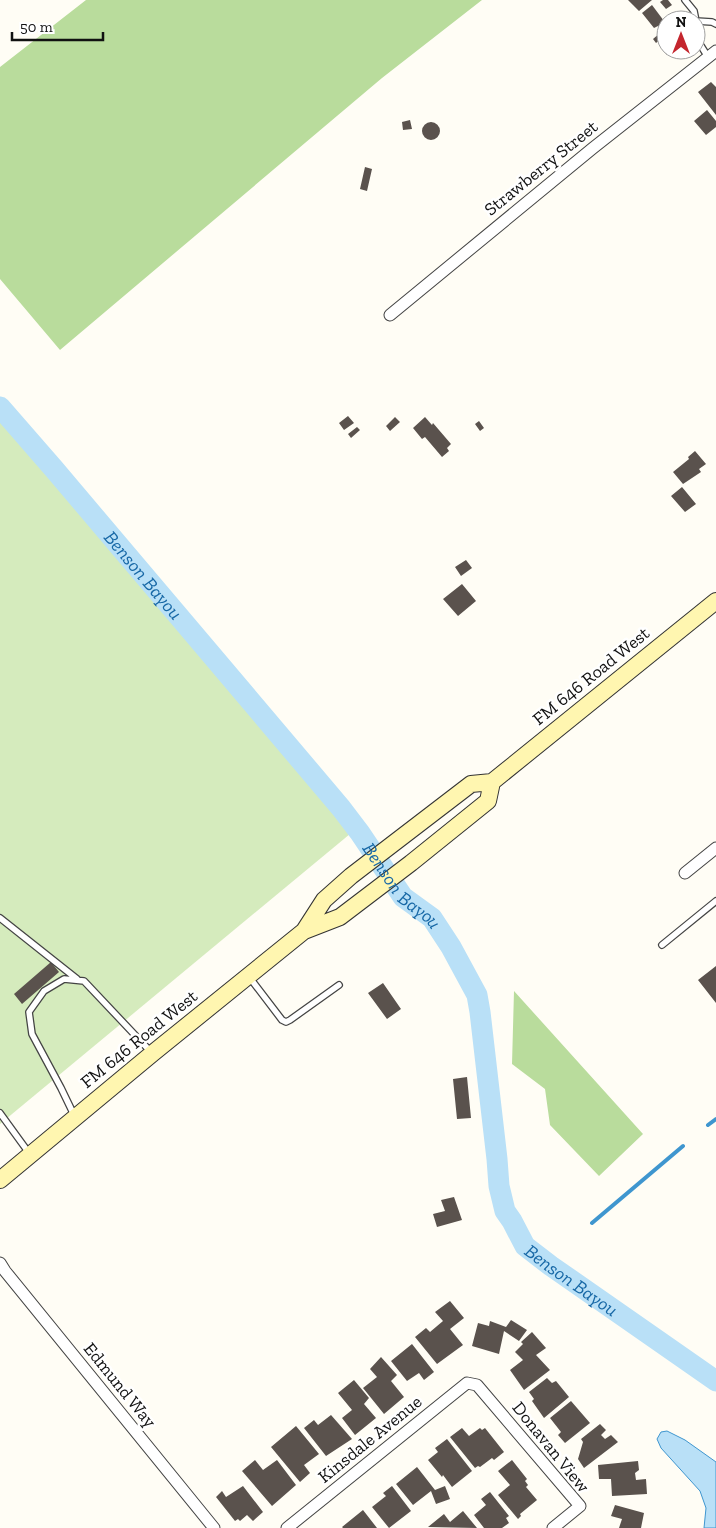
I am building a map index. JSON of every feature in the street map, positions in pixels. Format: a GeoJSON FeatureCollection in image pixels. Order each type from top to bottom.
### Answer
{"type":"FeatureCollection","features":[{"type":"Feature","properties":{"kind":"main road","name":"FM 646 Road West"},"geometry":{"type":"LineString","coordinates":[[0,1180],[304,931],[324,900],[351,876],[471,784],[492,782],[716,601]]}},
{"type":"Feature","properties":{"kind":"main road","name":"FM 646 Road West"},"geometry":{"type":"LineString","coordinates":[[304,931],[340,918],[411,863],[488,801],[492,782]]}},
{"type":"Feature","properties":{"kind":"street","name":"Strawberry Street"},"geometry":{"type":"LineString","coordinates":[[390,315],[586,154],[712,54]]}},
{"type":"Feature","properties":{"kind":"street"},"geometry":{"type":"LineString","coordinates":[[685,873],[716,848]]}},
{"type":"Feature","properties":{"kind":"street","name":"Edmund Way"},"geometry":{"type":"LineString","coordinates":[[0,1262],[4,1271],[214,1528]]}},
{"type":"Feature","properties":{"kind":"street","name":"Kinsdale Avenue"},"geometry":{"type":"LineString","coordinates":[[287,1528],[467,1383],[477,1385]]}},
{"type":"Feature","properties":{"kind":"street","name":"Donavan View"},"geometry":{"type":"LineString","coordinates":[[477,1385],[580,1506],[553,1528]]}},
{"type":"Feature","properties":{"kind":"lane"},"geometry":{"type":"LineString","coordinates":[[685,0],[693,10]]}},
{"type":"Feature","properties":{"kind":"lane"},"geometry":{"type":"LineString","coordinates":[[662,945],[716,901]]}},
{"type":"Feature","properties":{"kind":"lane"},"geometry":{"type":"LineString","coordinates":[[0,918],[78,980]]}},
{"type":"Feature","properties":{"kind":"lane"},"geometry":{"type":"LineString","coordinates":[[249,976],[282,1020],[286,1022],[339,985]]}},
{"type":"Feature","properties":{"kind":"lane"},"geometry":{"type":"LineString","coordinates":[[75,1117],[62,1088],[32,1034],[29,1012],[44,991],[64,979],[84,981],[153,1053]]}},
{"type":"Feature","properties":{"kind":"lane"},"geometry":{"type":"LineString","coordinates":[[0,1113],[30,1154]]}},
{"type":"Feature","properties":{"kind":"green space"},"geometry":{"type":"Polygon","coordinates":[[[86,0],[482,0],[382,78],[60,350],[0,279],[0,67],[86,0]]]}},
{"type":"Feature","properties":{"kind":"green space"},"geometry":{"type":"Polygon","coordinates":[[[0,410],[356,829],[0,1124],[0,410]]]}},
{"type":"Feature","properties":{"kind":"green space"},"geometry":{"type":"Polygon","coordinates":[[[514,991],[643,1134],[599,1176],[550,1125],[545,1089],[512,1064],[514,991]]]}},
{"type":"Feature","properties":{"kind":"water"},"geometry":{"type":"Polygon","coordinates":[[[667,1431],[685,1440],[716,1462],[716,1528],[704,1528],[706,1508],[700,1491],[661,1448],[657,1439],[661,1432],[667,1431]]]}},
{"type":"Feature","properties":{"kind":"building"},"geometry":{"type":"Polygon","coordinates":[[[628,0],[652,0],[639,11],[628,0]]]}},
{"type":"Feature","properties":{"kind":"building"},"geometry":{"type":"Polygon","coordinates":[[[668,0],[672,5],[666,9],[660,2],[668,0]]]}},
{"type":"Feature","properties":{"kind":"building"},"geometry":{"type":"Polygon","coordinates":[[[652,5],[656,10],[656,27],[654,28],[642,13],[652,5]]]}},
{"type":"Feature","properties":{"kind":"building"},"geometry":{"type":"Polygon","coordinates":[[[711,82],[716,87],[716,115],[698,92],[711,82]]]}},
{"type":"Feature","properties":{"kind":"building"},"geometry":{"type":"Polygon","coordinates":[[[707,110],[716,121],[716,127],[706,135],[694,121],[707,110]]]}},
{"type":"Feature","properties":{"kind":"building"},"geometry":{"type":"Polygon","coordinates":[[[410,120],[412,129],[403,130],[402,122],[410,120]]]}},
{"type":"Feature","properties":{"kind":"building"},"geometry":{"type":"Polygon","coordinates":[[[427,122],[435,122],[440,127],[438,138],[427,140],[422,135],[422,127],[427,122]]]}},
{"type":"Feature","properties":{"kind":"building"},"geometry":{"type":"Polygon","coordinates":[[[365,167],[372,169],[367,191],[360,189],[365,167]]]}},
{"type":"Feature","properties":{"kind":"building"},"geometry":{"type":"Polygon","coordinates":[[[348,416],[354,423],[344,430],[339,423],[348,416]]]}},
{"type":"Feature","properties":{"kind":"building"},"geometry":{"type":"Polygon","coordinates":[[[395,417],[400,422],[390,431],[386,426],[395,417]]]}},
{"type":"Feature","properties":{"kind":"building"},"geometry":{"type":"Polygon","coordinates":[[[425,417],[432,425],[433,423],[451,444],[447,448],[449,451],[442,457],[425,437],[422,439],[413,428],[425,417]]]}},
{"type":"Feature","properties":{"kind":"building"},"geometry":{"type":"Polygon","coordinates":[[[479,421],[484,428],[480,431],[475,424],[479,421]]]}},
{"type":"Feature","properties":{"kind":"building"},"geometry":{"type":"Polygon","coordinates":[[[357,427],[360,430],[351,438],[348,434],[357,427]]]}},
{"type":"Feature","properties":{"kind":"building"},"geometry":{"type":"Polygon","coordinates":[[[695,451],[706,464],[699,469],[701,472],[683,484],[673,472],[689,459],[688,457],[695,451]]]}},
{"type":"Feature","properties":{"kind":"building"},"geometry":{"type":"Polygon","coordinates":[[[682,487],[696,504],[685,512],[671,496],[682,487]]]}},
{"type":"Feature","properties":{"kind":"building"},"geometry":{"type":"Polygon","coordinates":[[[466,560],[472,568],[461,576],[455,567],[466,560]]]}},
{"type":"Feature","properties":{"kind":"building"},"geometry":{"type":"Polygon","coordinates":[[[462,584],[476,601],[458,616],[443,599],[462,584]]]}},
{"type":"Feature","properties":{"kind":"building"},"geometry":{"type":"Polygon","coordinates":[[[51,962],[59,972],[22,1004],[14,994],[51,962]]]}},
{"type":"Feature","properties":{"kind":"building"},"geometry":{"type":"Polygon","coordinates":[[[716,966],[716,1003],[698,980],[716,966]]]}},
{"type":"Feature","properties":{"kind":"building"},"geometry":{"type":"Polygon","coordinates":[[[383,983],[401,1009],[387,1019],[368,993],[383,983]]]}},
{"type":"Feature","properties":{"kind":"building"},"geometry":{"type":"Polygon","coordinates":[[[467,1077],[471,1118],[457,1119],[453,1079],[467,1077]]]}},
{"type":"Feature","properties":{"kind":"building"},"geometry":{"type":"Polygon","coordinates":[[[454,1197],[462,1220],[437,1227],[433,1214],[445,1211],[441,1200],[454,1197]]]}},
{"type":"Feature","properties":{"kind":"building"},"geometry":{"type":"Polygon","coordinates":[[[450,1301],[464,1318],[450,1329],[463,1345],[437,1364],[415,1337],[426,1328],[430,1332],[443,1321],[435,1312],[450,1301]]]}},
{"type":"Feature","properties":{"kind":"building"},"geometry":{"type":"Polygon","coordinates":[[[511,1320],[527,1330],[519,1341],[504,1331],[499,1354],[472,1346],[478,1323],[489,1326],[490,1321],[506,1327],[511,1320]]]}},
{"type":"Feature","properties":{"kind":"building"},"geometry":{"type":"Polygon","coordinates":[[[532,1332],[546,1348],[536,1355],[550,1370],[524,1390],[510,1370],[523,1360],[515,1352],[523,1344],[521,1342],[532,1332]]]}},
{"type":"Feature","properties":{"kind":"building"},"geometry":{"type":"Polygon","coordinates":[[[412,1344],[434,1372],[424,1380],[419,1373],[407,1381],[391,1361],[412,1344]]]}},
{"type":"Feature","properties":{"kind":"building"},"geometry":{"type":"Polygon","coordinates":[[[381,1357],[397,1375],[391,1381],[404,1397],[384,1414],[363,1388],[377,1377],[370,1369],[381,1357]]]}},
{"type":"Feature","properties":{"kind":"building"},"geometry":{"type":"Polygon","coordinates":[[[547,1378],[552,1383],[556,1381],[569,1397],[544,1418],[532,1401],[534,1399],[529,1392],[547,1378]]]}},
{"type":"Feature","properties":{"kind":"building"},"geometry":{"type":"Polygon","coordinates":[[[354,1380],[369,1398],[364,1404],[376,1418],[355,1435],[342,1418],[352,1410],[338,1393],[354,1380]]]}},
{"type":"Feature","properties":{"kind":"building"},"geometry":{"type":"Polygon","coordinates":[[[571,1401],[590,1423],[565,1443],[558,1435],[561,1432],[550,1418],[571,1401]]]}},
{"type":"Feature","properties":{"kind":"building"},"geometry":{"type":"Polygon","coordinates":[[[331,1415],[352,1439],[326,1456],[304,1428],[314,1420],[318,1425],[331,1415]]]}},
{"type":"Feature","properties":{"kind":"building"},"geometry":{"type":"Polygon","coordinates":[[[600,1424],[606,1430],[601,1435],[605,1439],[611,1435],[618,1442],[584,1468],[578,1459],[583,1442],[581,1439],[600,1424]]]}},
{"type":"Feature","properties":{"kind":"building"},"geometry":{"type":"Polygon","coordinates":[[[296,1426],[319,1454],[304,1465],[310,1473],[300,1482],[271,1447],[296,1426]]]}},
{"type":"Feature","properties":{"kind":"building"},"geometry":{"type":"Polygon","coordinates":[[[462,1428],[469,1436],[480,1428],[482,1430],[485,1428],[504,1452],[494,1460],[492,1458],[480,1467],[475,1468],[450,1437],[462,1428]]]}},
{"type":"Feature","properties":{"kind":"building"},"geometry":{"type":"Polygon","coordinates":[[[447,1439],[472,1471],[452,1487],[428,1460],[438,1452],[435,1448],[447,1439]]]}},
{"type":"Feature","properties":{"kind":"building"},"geometry":{"type":"Polygon","coordinates":[[[255,1460],[263,1470],[277,1460],[296,1485],[272,1506],[242,1471],[255,1460]]]}},
{"type":"Feature","properties":{"kind":"building"},"geometry":{"type":"Polygon","coordinates":[[[512,1460],[527,1479],[525,1481],[528,1485],[526,1487],[537,1500],[520,1514],[521,1516],[518,1519],[498,1495],[510,1485],[498,1471],[512,1460]]]}},
{"type":"Feature","properties":{"kind":"building"},"geometry":{"type":"Polygon","coordinates":[[[638,1461],[639,1470],[635,1473],[636,1480],[646,1479],[647,1494],[612,1496],[611,1479],[599,1479],[598,1465],[638,1461]]]}},
{"type":"Feature","properties":{"kind":"building"},"geometry":{"type":"Polygon","coordinates":[[[417,1467],[435,1490],[445,1486],[450,1499],[436,1504],[431,1491],[413,1505],[396,1484],[417,1467]]]}},
{"type":"Feature","properties":{"kind":"building"},"geometry":{"type":"Polygon","coordinates":[[[243,1486],[263,1512],[253,1521],[247,1515],[240,1521],[238,1519],[235,1521],[216,1497],[222,1491],[226,1497],[243,1486]]]}},
{"type":"Feature","properties":{"kind":"building"},"geometry":{"type":"Polygon","coordinates":[[[392,1486],[411,1511],[389,1528],[372,1507],[386,1496],[383,1493],[392,1486]]]}},
{"type":"Feature","properties":{"kind":"building"},"geometry":{"type":"Polygon","coordinates":[[[490,1492],[509,1516],[506,1518],[509,1523],[502,1528],[484,1528],[474,1515],[486,1505],[481,1499],[490,1492]]]}},
{"type":"Feature","properties":{"kind":"building"},"geometry":{"type":"Polygon","coordinates":[[[615,1505],[644,1513],[641,1528],[619,1528],[622,1519],[611,1516],[615,1505]]]}},
{"type":"Feature","properties":{"kind":"building"},"geometry":{"type":"Polygon","coordinates":[[[363,1510],[377,1528],[342,1527],[363,1510]]]}},
{"type":"Feature","properties":{"kind":"building"},"geometry":{"type":"Polygon","coordinates":[[[463,1511],[477,1528],[428,1527],[444,1514],[450,1522],[463,1511]]]}},
{"type":"Feature","properties":{"kind":"waterway","name":"Benson Bayou"},"geometry":{"type":"LineString","coordinates":[[0,407],[341,808],[403,897],[432,918],[451,947],[477,995],[499,1186],[505,1211],[525,1246],[716,1381]]}},
{"type":"Feature","properties":{"kind":"waterway"},"geometry":{"type":"LineString","coordinates":[[708,1125],[716,1119]]}},
{"type":"Feature","properties":{"kind":"waterway"},"geometry":{"type":"LineString","coordinates":[[592,1223],[683,1146]]}},
{"type":"Feature","properties":{"kind":"waterway","name":"Benson Bayou"},"geometry":{"type":"LineString","coordinates":[[565,1276],[567,1271]]}}]}
